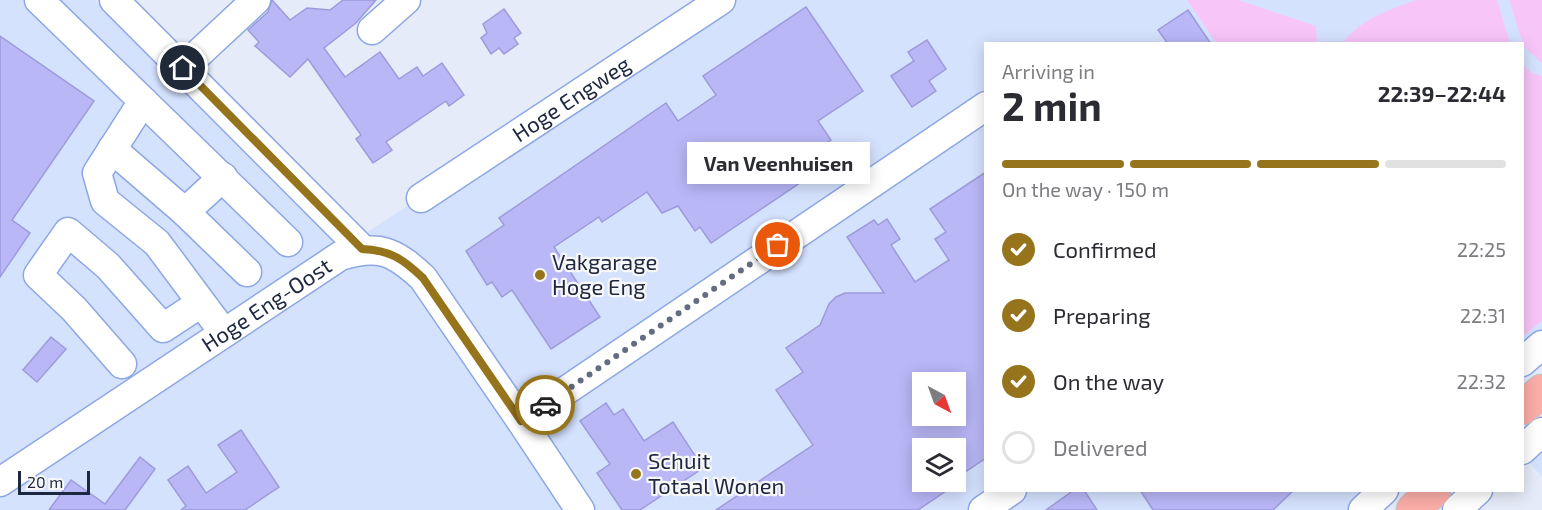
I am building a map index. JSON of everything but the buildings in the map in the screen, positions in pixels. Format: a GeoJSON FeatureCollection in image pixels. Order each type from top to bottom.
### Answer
{"type":"FeatureCollection","features":[{"type":"Feature","properties":{"kind":"main road"},"geometry":{"type":"LineString","coordinates":[[1413,510],[1432,492]]}},
{"type":"Feature","properties":{"kind":"street"},"geometry":{"type":"LineString","coordinates":[[39,0],[288,242]]}},
{"type":"Feature","properties":{"kind":"street"},"geometry":{"type":"LineString","coordinates":[[183,68],[256,0]]}},
{"type":"Feature","properties":{"kind":"street"},"geometry":{"type":"LineString","coordinates":[[372,30],[406,0]]}},
{"type":"Feature","properties":{"kind":"street","name":"Hoge Engweg"},"geometry":{"type":"LineString","coordinates":[[421,198],[721,0]]}},
{"type":"Feature","properties":{"kind":"street"},"geometry":{"type":"LineString","coordinates":[[122,8],[362,249],[382,250],[405,262],[423,278],[580,510]]}},
{"type":"Feature","properties":{"kind":"street"},"geometry":{"type":"LineString","coordinates":[[143,101],[97,173],[105,201],[156,243],[224,333]]}},
{"type":"Feature","properties":{"kind":"street"},"geometry":{"type":"LineString","coordinates":[[521,421],[984,107]]}},
{"type":"Feature","properties":{"kind":"street"},"geometry":{"type":"LineString","coordinates":[[112,149],[185,212],[247,272]]}},
{"type":"Feature","properties":{"kind":"street"},"geometry":{"type":"LineString","coordinates":[[185,212],[223,177]]}},
{"type":"Feature","properties":{"kind":"street"},"geometry":{"type":"LineString","coordinates":[[122,364],[74,309],[38,275],[68,232],[108,266],[163,328],[201,303]]}},
{"type":"Feature","properties":{"kind":"street","name":"Hoge Eng-Oost"},"geometry":{"type":"LineString","coordinates":[[0,482],[340,256],[362,249]]}},
{"type":"Feature","properties":{"kind":"street"},"geometry":{"type":"LineString","coordinates":[[1524,360],[1542,345]]}},
{"type":"Feature","properties":{"kind":"street"},"geometry":{"type":"LineString","coordinates":[[1524,448],[1542,432]]}},
{"type":"Feature","properties":{"kind":"street"},"geometry":{"type":"LineString","coordinates":[[983,510],[1009,492]]}},
{"type":"Feature","properties":{"kind":"street"},"geometry":{"type":"LineString","coordinates":[[1363,510],[1382,492]]}},
{"type":"Feature","properties":{"kind":"street"},"geometry":{"type":"LineString","coordinates":[[1457,510],[1476,492]]}},
{"type":"Feature","properties":{"kind":"shaded area"},"geometry":{"type":"Polygon","coordinates":[[[0,0],[95,0],[349,244],[722,0],[1542,0],[1542,363],[1524,379],[1524,42],[984,42],[984,492],[1400,492],[1380,510],[0,510],[0,0]]]}},
{"type":"Feature","properties":{"kind":"shaded area"},"geometry":{"type":"Polygon","coordinates":[[[1187,0],[1238,0],[1316,26],[1317,42],[1215,42],[1187,0]]]}},
{"type":"Feature","properties":{"kind":"shaded area"},"geometry":{"type":"Polygon","coordinates":[[[1416,0],[1497,0],[1510,42],[1344,42],[1366,21],[1416,0]]]}},
{"type":"Feature","properties":{"kind":"shaded area"},"geometry":{"type":"Polygon","coordinates":[[[1509,0],[1542,0],[1542,63],[1524,47],[1509,0]]]}},
{"type":"Feature","properties":{"kind":"shaded area"},"geometry":{"type":"Polygon","coordinates":[[[1524,66],[1532,73],[1542,76],[1542,321],[1524,335],[1524,66]]]}},
{"type":"Feature","properties":{"kind":"shaded area"},"geometry":{"type":"Polygon","coordinates":[[[1542,451],[1542,477],[1529,462],[1542,451]]]}},
{"type":"Feature","properties":{"kind":"way so far"},"geometry":{"type":"LineString","coordinates":[[545,405],[778,245]]}},
{"type":"Feature","properties":{"kind":"place","name":"Van Veenhuisen"},"geometry":{"type":"Point","coordinates":[778,245]}},
{"type":"Feature","properties":{"kind":"place","name":"Vakgarage Hoge Eng"},"geometry":{"type":"Point","coordinates":[540,275]}},
{"type":"Feature","properties":{"kind":"place","name":"Schuit Totaal Wonen"},"geometry":{"type":"Point","coordinates":[636,474]}},
{"type":"Feature","properties":{"kind":"route"},"geometry":{"type":"LineString","coordinates":[[183,68],[362,249],[382,250],[405,262],[423,278],[521,421],[545,405]]}}]}
